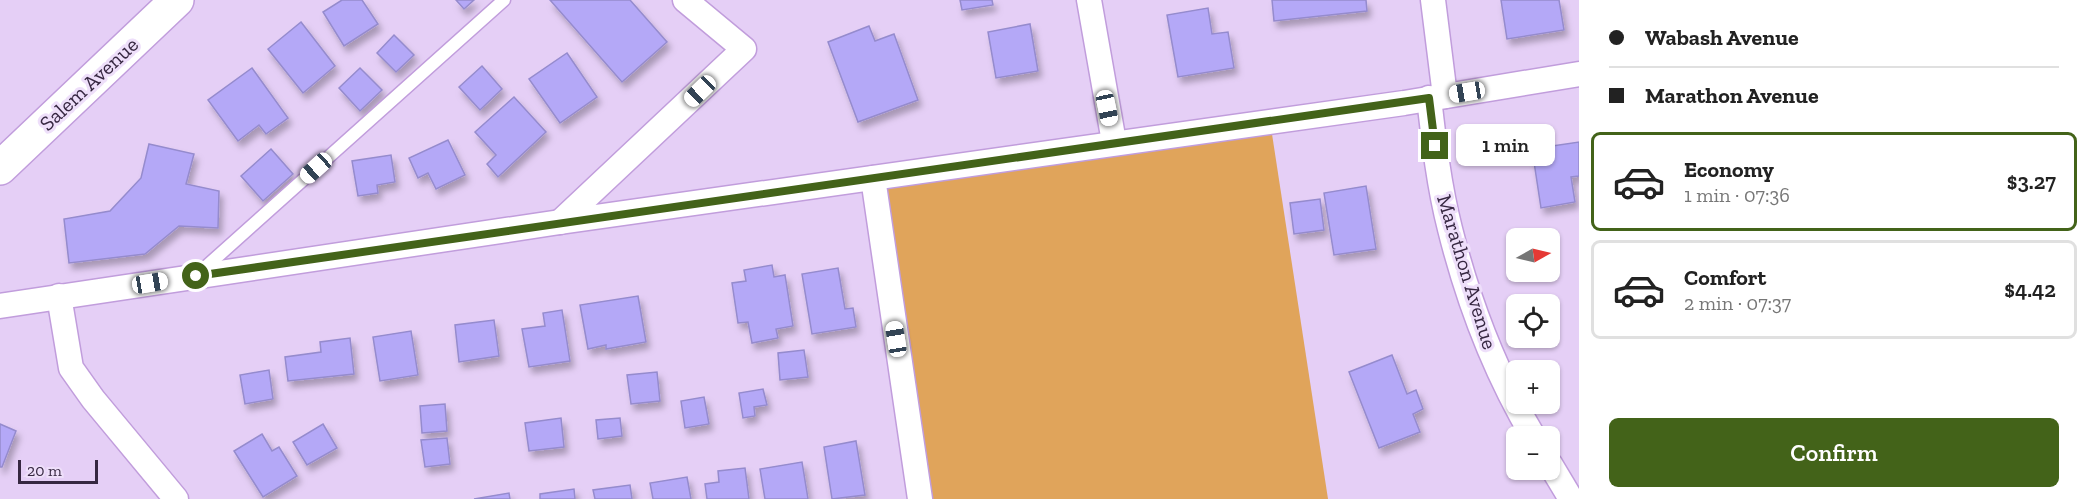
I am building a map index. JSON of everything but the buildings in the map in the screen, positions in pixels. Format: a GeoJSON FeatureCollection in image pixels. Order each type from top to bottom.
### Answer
{"type":"FeatureCollection","features":[{"type":"Feature","properties":{"kind":"main road","name":"Salem Avenue"},"geometry":{"type":"LineString","coordinates":[[0,168],[177,0]]}},
{"type":"Feature","properties":{"kind":"street"},"geometry":{"type":"LineString","coordinates":[[560,222],[744,49],[685,0]]}},
{"type":"Feature","properties":{"kind":"street"},"geometry":{"type":"LineString","coordinates":[[1089,0],[1114,142]]}},
{"type":"Feature","properties":{"kind":"street","name":"Marathon Avenue"},"geometry":{"type":"LineString","coordinates":[[1433,0],[1438,169],[1448,218],[1472,306],[1495,362],[1528,426]]}},
{"type":"Feature","properties":{"kind":"street"},"geometry":{"type":"LineString","coordinates":[[0,306],[560,222],[1437,97],[1579,74]]}},
{"type":"Feature","properties":{"kind":"street"},"geometry":{"type":"LineString","coordinates":[[873,178],[920,499]]}},
{"type":"Feature","properties":{"kind":"street"},"geometry":{"type":"LineString","coordinates":[[59,296],[71,368],[93,399],[176,499]]}},
{"type":"Feature","properties":{"kind":"street"},"geometry":{"type":"LineString","coordinates":[[1560,480],[1571,499]]}},
{"type":"Feature","properties":{"kind":"lane"},"geometry":{"type":"LineString","coordinates":[[196,276],[504,0]]}},
{"type":"Feature","properties":{"kind":"shaded area"},"geometry":{"type":"Polygon","coordinates":[[[1270,121],[1328,499],[920,499],[873,178],[1270,121]]]}},
{"type":"Feature","properties":{"kind":"route"},"geometry":{"type":"LineString","coordinates":[[196,276],[1429,98],[1435,146]]}}]}
